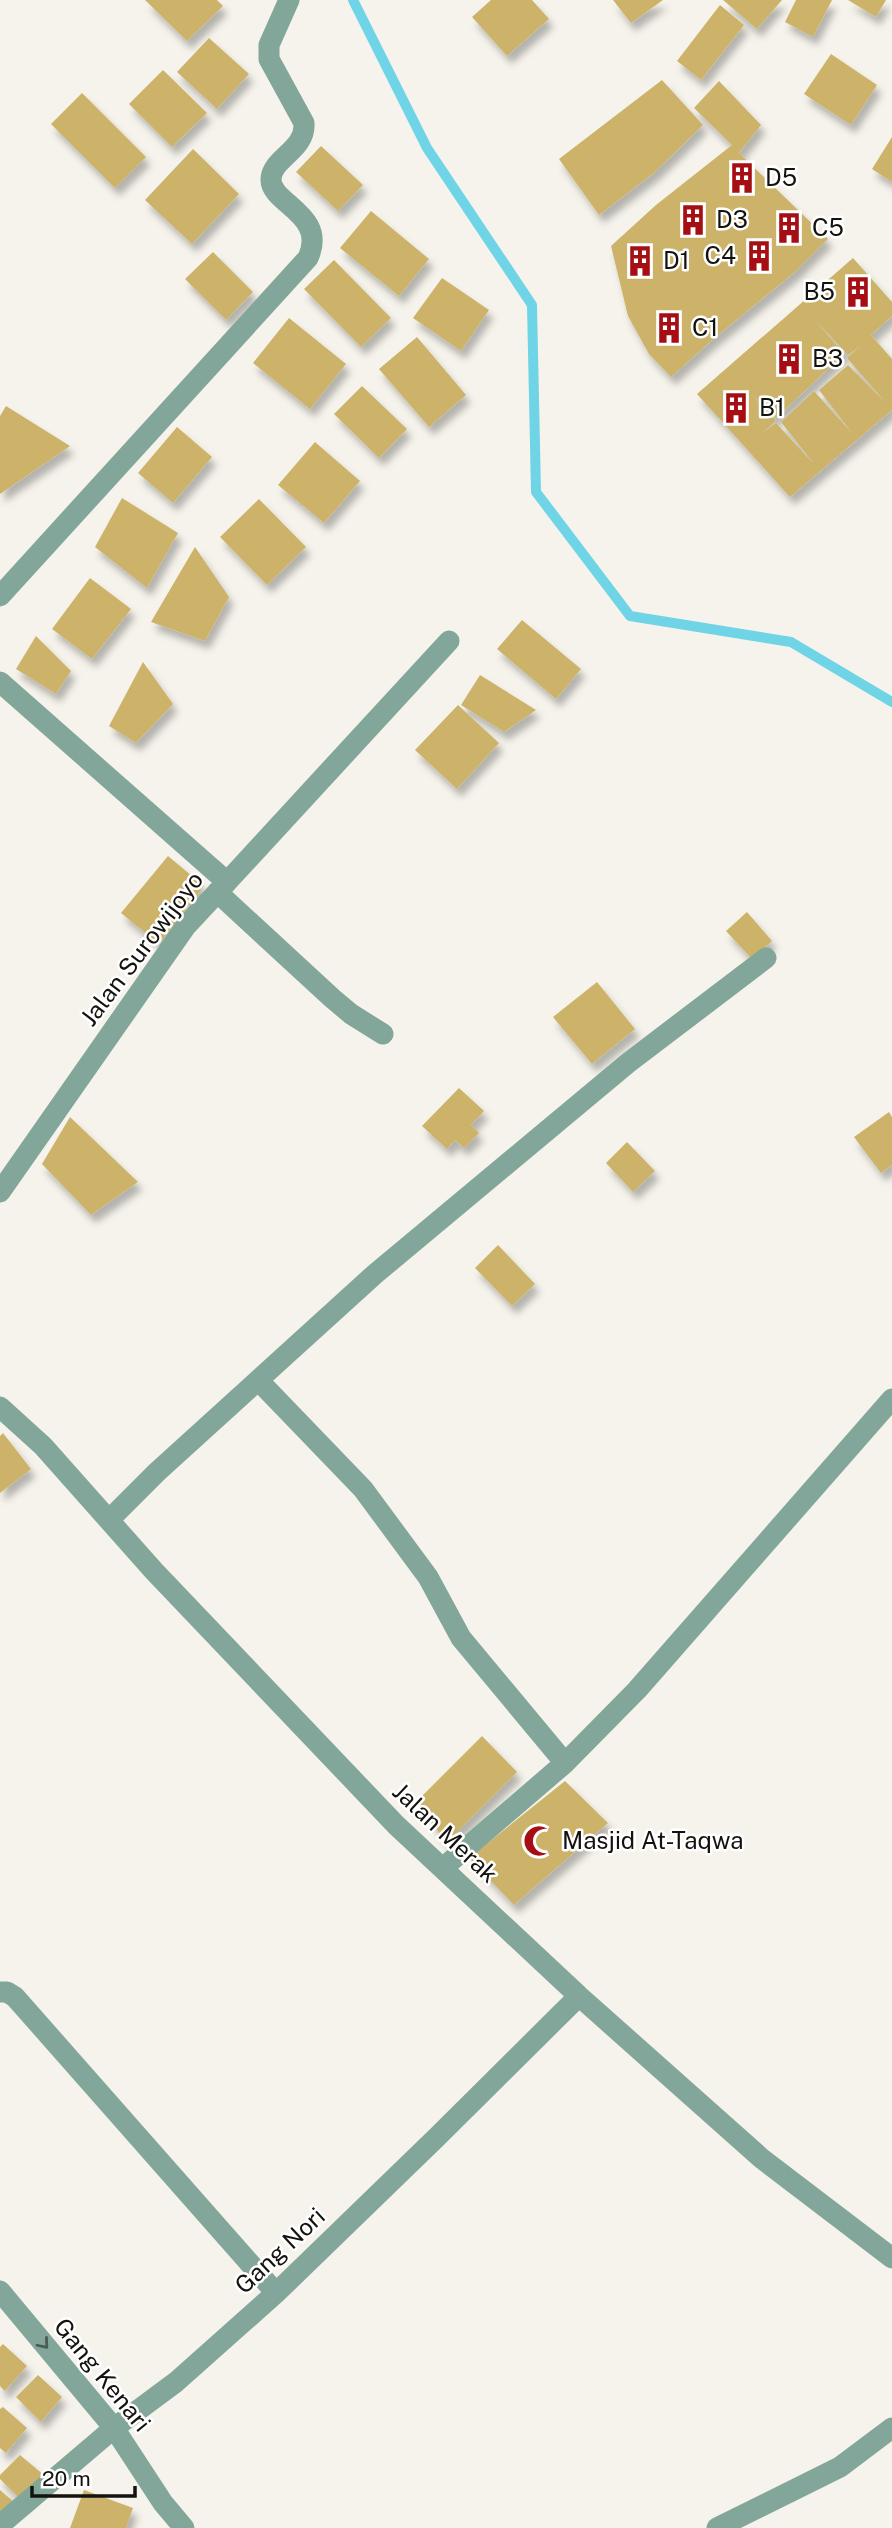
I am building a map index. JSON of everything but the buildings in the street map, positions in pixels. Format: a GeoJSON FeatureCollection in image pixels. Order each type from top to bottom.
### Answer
{"type":"FeatureCollection","features":[{"type":"Feature","properties":{"kind":"street"},"geometry":{"type":"LineString","coordinates":[[0,596],[308,258],[313,246],[313,235],[304,220],[273,187],[271,178],[275,169],[300,142],[304,131],[304,123],[269,59],[269,45],[289,0]]}},
{"type":"Feature","properties":{"kind":"street"},"geometry":{"type":"LineString","coordinates":[[383,1034],[351,1014],[332,998],[222,887],[449,640]]}},
{"type":"Feature","properties":{"kind":"street","name":"Jalan Surowijoyo"},"geometry":{"type":"LineString","coordinates":[[0,682],[222,887],[186,926],[0,1192]]}},
{"type":"Feature","properties":{"kind":"street"},"geometry":{"type":"LineString","coordinates":[[109,1520],[157,1472],[375,1274],[628,1063],[766,958]]}},
{"type":"Feature","properties":{"kind":"street"},"geometry":{"type":"LineString","coordinates":[[258,1381],[363,1489],[428,1577],[461,1638],[565,1763]]}},
{"type":"Feature","properties":{"kind":"street"},"geometry":{"type":"LineString","coordinates":[[443,1867],[565,1763],[636,1690],[892,1399]]}},
{"type":"Feature","properties":{"kind":"street","name":"Jalan Merak"},"geometry":{"type":"LineString","coordinates":[[0,1407],[43,1446],[153,1572],[387,1815],[579,1996],[761,2158],[892,2258]]}},
{"type":"Feature","properties":{"kind":"street"},"geometry":{"type":"LineString","coordinates":[[0,1992],[15,1997],[276,2293]]}},
{"type":"Feature","properties":{"kind":"street","name":"Gang Nori"},"geometry":{"type":"LineString","coordinates":[[0,2525],[114,2428],[176,2382],[276,2293],[579,1996]]}},
{"type":"Feature","properties":{"kind":"street","name":"Gang Kenari"},"geometry":{"type":"LineString","coordinates":[[0,2291],[114,2428],[163,2503],[184,2528]]}},
{"type":"Feature","properties":{"kind":"street"},"geometry":{"type":"LineString","coordinates":[[717,2528],[840,2467],[892,2428]]}},
{"type":"Feature","properties":{"kind":"waterway"},"geometry":{"type":"LineString","coordinates":[[353,0],[427,148],[532,305],[536,492],[630,616],[791,642],[892,702]]}},
{"type":"Feature","properties":{"kind":"place","name":"D5"},"geometry":{"type":"Point","coordinates":[742,178]}},
{"type":"Feature","properties":{"kind":"place","name":"D3"},"geometry":{"type":"Point","coordinates":[693,220]}},
{"type":"Feature","properties":{"kind":"place","name":"C5"},"geometry":{"type":"Point","coordinates":[789,228]}},
{"type":"Feature","properties":{"kind":"place","name":"C4"},"geometry":{"type":"Point","coordinates":[759,256]}},
{"type":"Feature","properties":{"kind":"place","name":"D1"},"geometry":{"type":"Point","coordinates":[640,261]}},
{"type":"Feature","properties":{"kind":"place","name":"B5"},"geometry":{"type":"Point","coordinates":[858,292]}},
{"type":"Feature","properties":{"kind":"place","name":"C1"},"geometry":{"type":"Point","coordinates":[669,328]}},
{"type":"Feature","properties":{"kind":"place","name":"B3"},"geometry":{"type":"Point","coordinates":[789,359]}},
{"type":"Feature","properties":{"kind":"place","name":"B1"},"geometry":{"type":"Point","coordinates":[736,408]}},
{"type":"Feature","properties":{"kind":"place","name":"Masjid At-Taqwa"},"geometry":{"type":"Point","coordinates":[539,1841]}}]}
